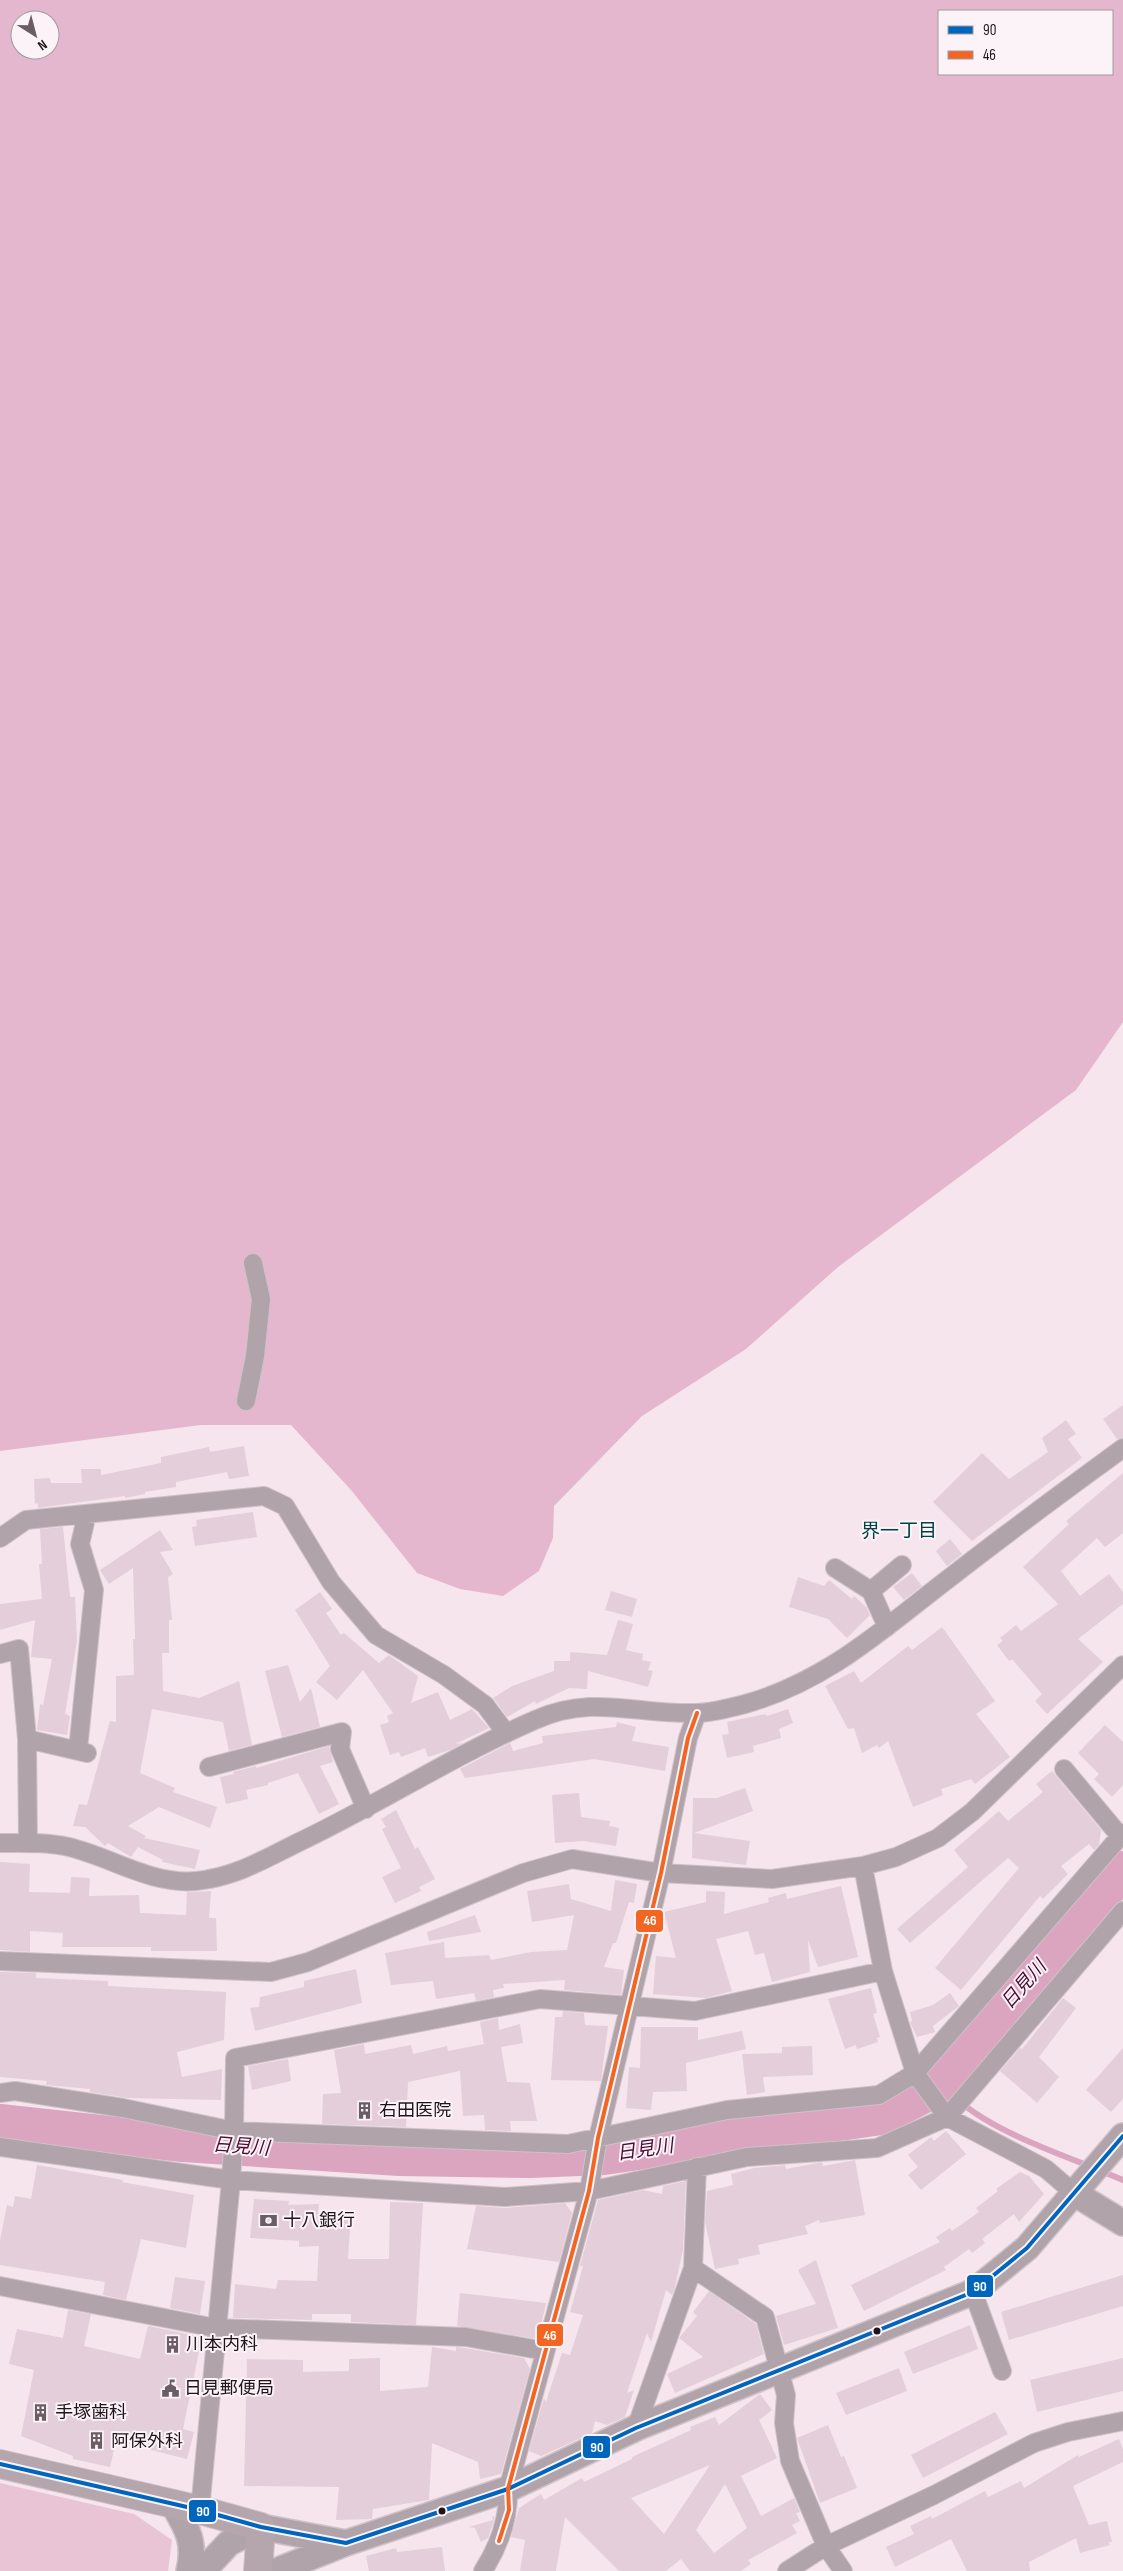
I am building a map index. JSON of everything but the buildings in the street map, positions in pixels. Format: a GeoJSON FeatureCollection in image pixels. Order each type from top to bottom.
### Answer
{"type":"FeatureCollection","features":[{"type":"Feature","properties":{"kind":"main road"},"geometry":{"type":"LineString","coordinates":[[0,2464],[200,2510],[262,2528],[258,2571]]}},
{"type":"Feature","properties":{"kind":"street"},"geometry":{"type":"LineString","coordinates":[[246,1401],[255,1356],[261,1299],[253,1262]]}},
{"type":"Feature","properties":{"kind":"street"},"geometry":{"type":"LineString","coordinates":[[0,1843],[28,1842],[70,1847],[163,1879],[192,1881],[228,1876],[366,1808],[506,1733],[538,1718],[571,1707],[606,1706],[697,1714],[745,1704],[802,1684],[851,1656],[1002,1537],[1123,1448]]}},
{"type":"Feature","properties":{"kind":"street"},"geometry":{"type":"LineString","coordinates":[[0,1538],[26,1520],[264,1496],[285,1506],[331,1582],[376,1635],[444,1675],[485,1705],[506,1733]]}},
{"type":"Feature","properties":{"kind":"street"},"geometry":{"type":"LineString","coordinates":[[27,1739],[82,1751],[94,1590],[80,1544],[87,1514]]}},
{"type":"Feature","properties":{"kind":"street"},"geometry":{"type":"LineString","coordinates":[[871,1590],[902,1565]]}},
{"type":"Feature","properties":{"kind":"street"},"geometry":{"type":"LineString","coordinates":[[835,1568],[871,1590],[887,1627]]}},
{"type":"Feature","properties":{"kind":"street"},"geometry":{"type":"LineString","coordinates":[[0,1654],[19,1649],[27,1739],[26,1803],[28,1842]]}},
{"type":"Feature","properties":{"kind":"street"},"geometry":{"type":"LineString","coordinates":[[0,1961],[272,1972],[308,1962],[523,1873],[572,1859],[661,1873],[772,1879],[863,1866],[896,1857],[938,1838],[972,1812],[1123,1665]]}},
{"type":"Feature","properties":{"kind":"street"},"geometry":{"type":"LineString","coordinates":[[483,2571],[499,2540],[509,2510],[508,2489],[589,2191],[598,2138],[615,2075],[628,2007],[661,1873],[688,1738],[697,1714]]}},
{"type":"Feature","properties":{"kind":"street"},"geometry":{"type":"LineString","coordinates":[[210,1767],[342,1732],[340,1748],[366,1808]]}},
{"type":"Feature","properties":{"kind":"street"},"geometry":{"type":"LineString","coordinates":[[0,2092],[15,2091],[123,2108],[234,2131],[568,2144],[727,2110],[879,2095],[915,2072],[1122,1834],[1064,1769]]}},
{"type":"Feature","properties":{"kind":"street"},"geometry":{"type":"LineString","coordinates":[[863,1866],[883,1971],[915,2072],[948,2115],[1080,2186],[1123,2223]]}},
{"type":"Feature","properties":{"kind":"street"},"geometry":{"type":"LineString","coordinates":[[0,2148],[231,2180],[505,2197],[589,2191],[747,2157],[877,2148],[948,2115],[1123,1911]]}},
{"type":"Feature","properties":{"kind":"street"},"geometry":{"type":"LineString","coordinates":[[200,2510],[231,2180],[235,2058],[540,1999],[695,2011],[883,1971]]}},
{"type":"Feature","properties":{"kind":"street"},"geometry":{"type":"LineString","coordinates":[[276,2571],[346,2543],[508,2489],[636,2428],[972,2292],[1027,2248],[1123,2136]]}},
{"type":"Feature","properties":{"kind":"street"},"geometry":{"type":"LineString","coordinates":[[636,2428],[693,2268],[697,2168]]}},
{"type":"Feature","properties":{"kind":"street"},"geometry":{"type":"LineString","coordinates":[[693,2268],[765,2317],[786,2395],[784,2423],[790,2461],[826,2546],[843,2571]]}},
{"type":"Feature","properties":{"kind":"street"},"geometry":{"type":"LineString","coordinates":[[0,2286],[216,2328],[466,2337],[545,2351]]}},
{"type":"Feature","properties":{"kind":"street"},"geometry":{"type":"LineString","coordinates":[[972,2292],[1002,2371]]}},
{"type":"Feature","properties":{"kind":"street"},"geometry":{"type":"LineString","coordinates":[[787,2571],[826,2546],[934,2495],[1034,2443],[1068,2432],[1123,2421]]}},
{"type":"Feature","properties":{"kind":"street"},"geometry":{"type":"LineString","coordinates":[[173,2504],[188,2529],[193,2554],[201,2570],[229,2543],[262,2528],[346,2543]]}},
{"type":"Feature","properties":{"kind":"shaded area"},"geometry":{"type":"Polygon","coordinates":[[[0,0],[1123,0],[1123,1022],[1076,1090],[838,1267],[746,1349],[642,1416],[554,1506],[553,1538],[539,1571],[503,1596],[460,1589],[417,1573],[351,1490],[291,1425],[201,1425],[0,1451],[0,0]]]}},
{"type":"Feature","properties":{"kind":"shaded area"},"geometry":{"type":"Polygon","coordinates":[[[0,2483],[134,2514],[172,2540],[168,2571],[0,2571],[0,2483]]]}},
{"type":"Feature","properties":{"kind":"waterway","name":"日見川"},"geometry":{"type":"LineString","coordinates":[[0,2123],[183,2143],[399,2157],[530,2159],[604,2156],[881,2116],[928,2092],[940,2083],[1123,1870]]}},
{"type":"Feature","properties":{"kind":"waterway"},"geometry":{"type":"LineString","coordinates":[[940,2083],[955,2098],[990,2122],[1030,2142],[1089,2166]]}},
{"type":"Feature","properties":{"kind":"waterway"},"geometry":{"type":"LineString","coordinates":[[1101,2171],[1123,2180]]}},
{"type":"Feature","properties":{"kind":"transit line","name":"46"},"geometry":{"type":"LineString","coordinates":[[499,2541],[509,2510],[508,2489],[589,2191],[598,2138],[661,1873],[688,1738],[697,1713]]}},
{"type":"Feature","properties":{"kind":"transit line","name":"90"},"geometry":{"type":"LineString","coordinates":[[0,2464],[200,2510],[261,2527],[346,2543],[508,2489],[636,2428],[973,2292],[1027,2248],[1123,2136]]}},
{"type":"Feature","properties":{"kind":"place","name":"右田医院"},"geometry":{"type":"Point","coordinates":[365,2110]}},
{"type":"Feature","properties":{"kind":"place","name":"十八銀行"},"geometry":{"type":"Point","coordinates":[269,2220]}},
{"type":"Feature","properties":{"kind":"place","name":"川本内科"},"geometry":{"type":"Point","coordinates":[172,2344]}},
{"type":"Feature","properties":{"kind":"place","name":"日見郵便局"},"geometry":{"type":"Point","coordinates":[170,2388]}},
{"type":"Feature","properties":{"kind":"place","name":"手塚歯科"},"geometry":{"type":"Point","coordinates":[41,2412]}},
{"type":"Feature","properties":{"kind":"place","name":"阿保外科"},"geometry":{"type":"Point","coordinates":[97,2441]}},
{"type":"Feature","properties":{"kind":"district","name":"界一丁目"},"geometry":{"type":"Point","coordinates":[899,1531]}}]}
